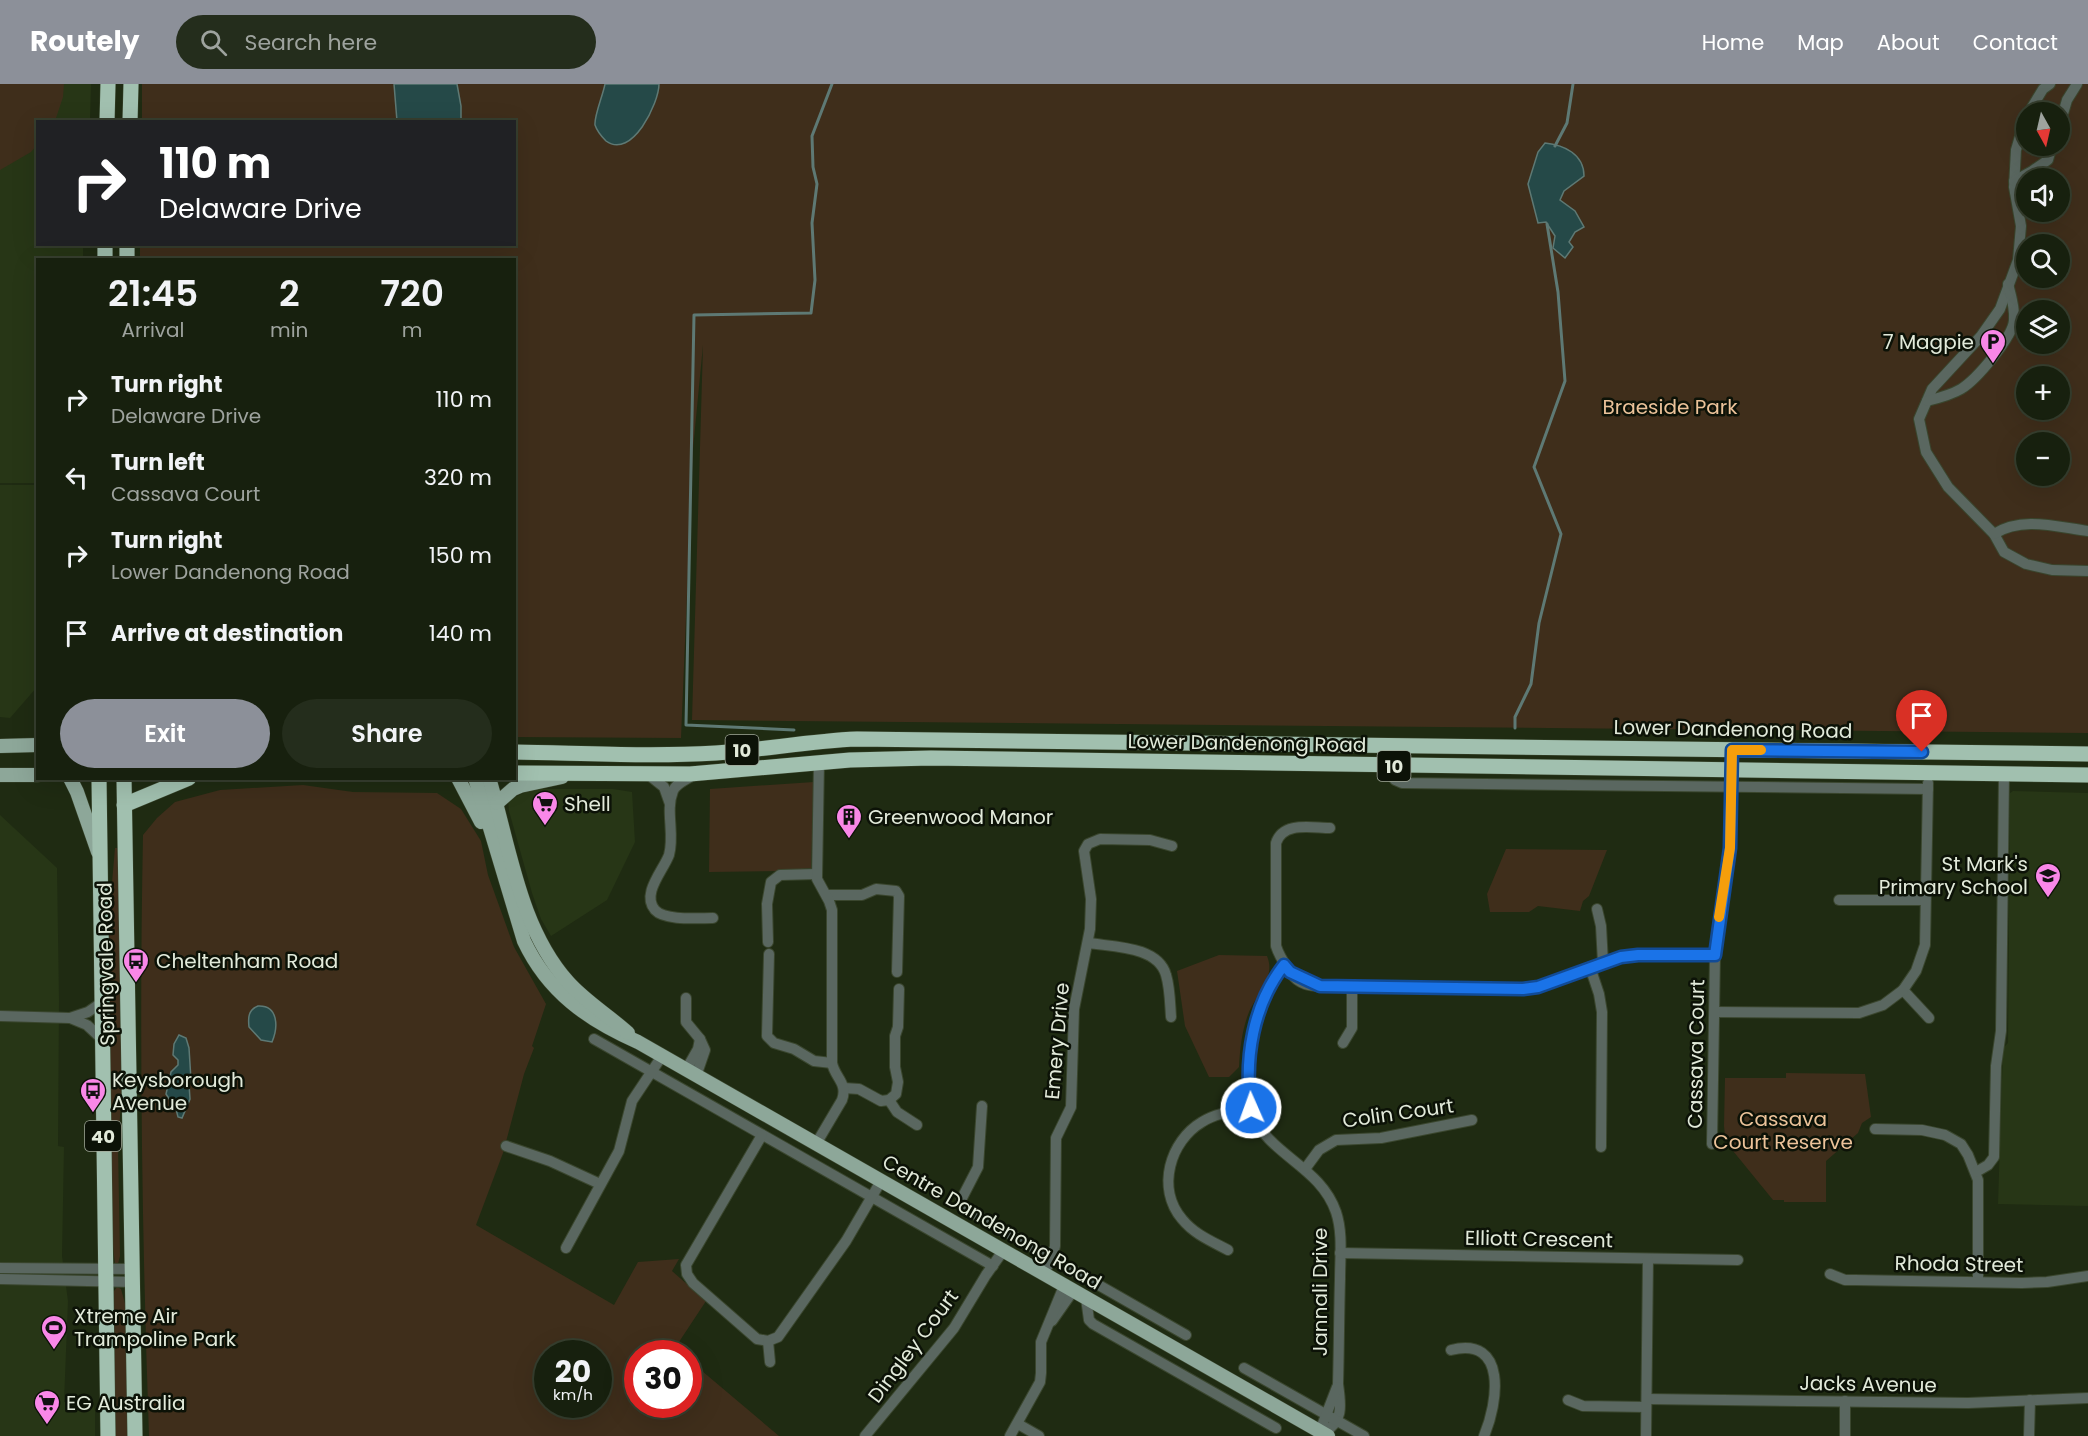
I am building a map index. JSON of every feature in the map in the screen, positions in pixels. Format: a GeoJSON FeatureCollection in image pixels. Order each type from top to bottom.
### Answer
{"type":"FeatureCollection","features":[{"type":"Feature","properties":{"kind":"highway"},"geometry":{"type":"LineString","coordinates":[[107,120],[108,84]]}},
{"type":"Feature","properties":{"kind":"highway"},"geometry":{"type":"LineString","coordinates":[[130,120],[131,84]]}},
{"type":"Feature","properties":{"kind":"highway","name":"Lower Dandenong Road"},"geometry":{"type":"LineString","coordinates":[[516,752],[702,754],[856,739],[2088,754]]}},
{"type":"Feature","properties":{"kind":"highway","name":"Lower Dandenong Road"},"geometry":{"type":"LineString","coordinates":[[516,773],[696,774],[819,762],[931,758],[2088,775]]}},
{"type":"Feature","properties":{"kind":"highway","name":"Springvale Road"},"geometry":{"type":"LineString","coordinates":[[99,780],[108,1436]]}},
{"type":"Feature","properties":{"kind":"highway","name":"Springvale Road"},"geometry":{"type":"LineString","coordinates":[[124,780],[135,1436]]}},
{"type":"Feature","properties":{"kind":"highway"},"geometry":{"type":"LineString","coordinates":[[124,805],[184,780]]}},
{"type":"Feature","properties":{"kind":"main road"},"geometry":{"type":"LineString","coordinates":[[0,746],[36,745]]}},
{"type":"Feature","properties":{"kind":"main road"},"geometry":{"type":"LineString","coordinates":[[497,803],[520,786],[573,774]]}},
{"type":"Feature","properties":{"kind":"main road"},"geometry":{"type":"LineString","coordinates":[[0,775],[36,775]]}},
{"type":"Feature","properties":{"kind":"main road"},"geometry":{"type":"LineString","coordinates":[[71,780],[99,854]]}},
{"type":"Feature","properties":{"kind":"main road"},"geometry":{"type":"LineString","coordinates":[[459,780],[494,844]]}},
{"type":"Feature","properties":{"kind":"main road","name":"Centre Dandenong Road"},"geometry":{"type":"LineString","coordinates":[[476,780],[528,950],[552,985],[576,1007],[606,1028],[638,1042],[1325,1434]]}},
{"type":"Feature","properties":{"kind":"main road","name":"Centre Dandenong Road"},"geometry":{"type":"LineString","coordinates":[[490,780],[524,900],[532,925],[544,950],[567,981],[586,1001],[612,1019],[638,1042]]}},
{"type":"Feature","properties":{"kind":"street"},"geometry":{"type":"LineString","coordinates":[[2035,102],[2043,89],[2050,84]]}},
{"type":"Feature","properties":{"kind":"street"},"geometry":{"type":"LineString","coordinates":[[2066,102],[2077,84]]}},
{"type":"Feature","properties":{"kind":"street"},"geometry":{"type":"LineString","coordinates":[[2016,150],[2014,181],[2021,226],[2018,260],[2000,309],[1981,336],[1932,389],[1919,419],[1926,452],[1948,487],[1994,534],[2004,552],[2026,564],[2052,570],[2088,571]]}},
{"type":"Feature","properties":{"kind":"street"},"geometry":{"type":"LineString","coordinates":[[2014,181],[2048,160],[2049,156]]}},
{"type":"Feature","properties":{"kind":"street"},"geometry":{"type":"LineString","coordinates":[[1927,401],[1950,395],[1964,387],[2003,345],[2014,322],[2013,302],[2008,283]]}},
{"type":"Feature","properties":{"kind":"street"},"geometry":{"type":"LineString","coordinates":[[1994,534],[2005,527],[2031,523],[2088,531]]}},
{"type":"Feature","properties":{"kind":"street","name":"Cassava Court"},"geometry":{"type":"LineString","coordinates":[[1712,1143],[1715,955],[1730,848],[1732,750]]}},
{"type":"Feature","properties":{"kind":"street"},"geometry":{"type":"LineString","coordinates":[[816,1144],[842,1100],[844,1088],[832,1063],[832,910],[819,885],[817,874],[819,762]]}},
{"type":"Feature","properties":{"kind":"street"},"geometry":{"type":"LineString","coordinates":[[1386,766],[1391,776],[1398,782],[1928,789]]}},
{"type":"Feature","properties":{"kind":"street"},"geometry":{"type":"LineString","coordinates":[[1715,1012],[1859,1013],[1883,1005],[1903,990],[1916,970],[1925,945],[1928,773]]}},
{"type":"Feature","properties":{"kind":"street"},"geometry":{"type":"LineString","coordinates":[[696,774],[673,790],[670,805],[669,853],[652,890],[651,903],[663,916],[713,918]]}},
{"type":"Feature","properties":{"kind":"street"},"geometry":{"type":"LineString","coordinates":[[1976,1172],[1988,1165],[1994,1157],[1996,1066],[2001,1030],[2004,774]]}},
{"type":"Feature","properties":{"kind":"street"},"geometry":{"type":"LineString","coordinates":[[649,775],[666,790],[670,805]]}},
{"type":"Feature","properties":{"kind":"street"},"geometry":{"type":"LineString","coordinates":[[1330,828],[1288,828],[1281,832],[1277,839],[1275,936],[1278,952],[1287,968],[1320,986],[1532,989],[1621,957],[1715,955]]}},
{"type":"Feature","properties":{"kind":"street","name":"Emery Drive"},"geometry":{"type":"LineString","coordinates":[[1043,1274],[1052,1258],[1056,1240],[1056,1138],[1071,1107],[1074,1009],[1077,987],[1089,942],[1091,899],[1084,855],[1088,844],[1100,839],[1150,840],[1172,846]]}},
{"type":"Feature","properties":{"kind":"street"},"geometry":{"type":"LineString","coordinates":[[817,874],[780,876],[771,882],[767,904],[767,1036],[774,1043],[794,1049],[814,1061],[832,1063]]}},
{"type":"Feature","properties":{"kind":"street"},"geometry":{"type":"LineString","coordinates":[[826,895],[862,895],[876,889],[896,891],[899,896],[897,972]]}},
{"type":"Feature","properties":{"kind":"street"},"geometry":{"type":"LineString","coordinates":[[1839,900],[1925,900]]}},
{"type":"Feature","properties":{"kind":"street"},"geometry":{"type":"LineString","coordinates":[[1597,909],[1601,926],[1603,963]]}},
{"type":"Feature","properties":{"kind":"street"},"geometry":{"type":"LineString","coordinates":[[1089,942],[1142,952],[1160,962],[1167,975],[1171,1017]]}},
{"type":"Feature","properties":{"kind":"street"},"geometry":{"type":"LineString","coordinates":[[1590,967],[1602,1012],[1601,1147]]}},
{"type":"Feature","properties":{"kind":"street","name":"Jannali Drive"},"geometry":{"type":"LineString","coordinates":[[1287,968],[1272,984],[1261,1005],[1254,1028],[1250,1066],[1251,1108],[1255,1120],[1268,1138],[1316,1178],[1333,1203],[1339,1222],[1338,1384],[1341,1406],[1332,1418]]}},
{"type":"Feature","properties":{"kind":"street"},"geometry":{"type":"LineString","coordinates":[[1344,1043],[1352,1028],[1352,987]]}},
{"type":"Feature","properties":{"kind":"street"},"geometry":{"type":"LineString","coordinates":[[844,1088],[859,1089],[881,1101],[889,1100],[896,1094],[898,1086],[895,1036],[898,1027],[899,989]]}},
{"type":"Feature","properties":{"kind":"street"},"geometry":{"type":"LineString","coordinates":[[1903,990],[1929,1018]]}},
{"type":"Feature","properties":{"kind":"street"},"geometry":{"type":"LineString","coordinates":[[686,998],[686,1022],[704,1046],[704,1055],[691,1073]]}},
{"type":"Feature","properties":{"kind":"street"},"geometry":{"type":"LineString","coordinates":[[0,1016],[70,1018],[88,1012],[101,1003]]}},
{"type":"Feature","properties":{"kind":"street"},"geometry":{"type":"LineString","coordinates":[[70,1018],[87,1025],[102,1039]]}},
{"type":"Feature","properties":{"kind":"street","name":"Centre Dandenong Road"},"geometry":{"type":"LineString","coordinates":[[594,1039],[990,1264]]}},
{"type":"Feature","properties":{"kind":"street"},"geometry":{"type":"LineString","coordinates":[[566,1248],[619,1150],[632,1101],[662,1056]]}},
{"type":"Feature","properties":{"kind":"street"},"geometry":{"type":"LineString","coordinates":[[889,1100],[897,1112],[917,1125]]}},
{"type":"Feature","properties":{"kind":"street","name":"Centre Dandenong Road"},"geometry":{"type":"LineString","coordinates":[[982,1106],[978,1167],[961,1200],[964,1208],[1186,1335]]}},
{"type":"Feature","properties":{"kind":"street"},"geometry":{"type":"LineString","coordinates":[[1228,1250],[1194,1231],[1179,1216],[1170,1194],[1169,1173],[1174,1153],[1185,1135],[1194,1127],[1213,1116],[1251,1108]]}},
{"type":"Feature","properties":{"kind":"street","name":"Colin Court"},"geometry":{"type":"LineString","coordinates":[[1305,1169],[1319,1150],[1336,1140],[1381,1138],[1472,1120]]}},
{"type":"Feature","properties":{"kind":"street"},"geometry":{"type":"LineString","coordinates":[[1875,1129],[1922,1130],[1945,1135],[1960,1144],[1972,1161],[1978,1180],[1978,1282]]}},
{"type":"Feature","properties":{"kind":"street"},"geometry":{"type":"LineString","coordinates":[[762,1135],[686,1265],[687,1274],[693,1283],[754,1337],[768,1341],[778,1337],[841,1248],[881,1181]]}},
{"type":"Feature","properties":{"kind":"street"},"geometry":{"type":"LineString","coordinates":[[506,1146],[550,1161],[600,1184]]}},
{"type":"Feature","properties":{"kind":"street","name":"Dingley Court"},"geometry":{"type":"LineString","coordinates":[[865,1436],[954,1328],[986,1275],[998,1248]]}},
{"type":"Feature","properties":{"kind":"street","name":"Elliott Crescent"},"geometry":{"type":"LineString","coordinates":[[1340,1253],[1738,1260]]}},
{"type":"Feature","properties":{"kind":"street"},"geometry":{"type":"LineString","coordinates":[[1646,1436],[1648,1259]]}},
{"type":"Feature","properties":{"kind":"street"},"geometry":{"type":"LineString","coordinates":[[0,1268],[132,1276]]}},
{"type":"Feature","properties":{"kind":"street","name":"Rhoda Street"},"geometry":{"type":"LineString","coordinates":[[1830,1274],[1845,1280],[1978,1282],[2047,1282],[2088,1276]]}},
{"type":"Feature","properties":{"kind":"street"},"geometry":{"type":"LineString","coordinates":[[0,1279],[106,1275]]}},
{"type":"Feature","properties":{"kind":"street"},"geometry":{"type":"LineString","coordinates":[[1010,1436],[1040,1382],[1041,1342],[1046,1328],[1074,1292],[1092,1324],[1276,1428]]}},
{"type":"Feature","properties":{"kind":"street"},"geometry":{"type":"LineString","coordinates":[[768,1341],[770,1362]]}},
{"type":"Feature","properties":{"kind":"street"},"geometry":{"type":"LineString","coordinates":[[1451,1350],[1462,1347],[1477,1349],[1491,1363],[1495,1398],[1484,1436]]}},
{"type":"Feature","properties":{"kind":"street"},"geometry":{"type":"LineString","coordinates":[[1244,1368],[1364,1436]]}},
{"type":"Feature","properties":{"kind":"street","name":"Jacks Avenue"},"geometry":{"type":"LineString","coordinates":[[1568,1400],[1583,1406],[1845,1401],[1968,1403],[2088,1398]]}},
{"type":"Feature","properties":{"kind":"street"},"geometry":{"type":"LineString","coordinates":[[1845,1401],[1845,1436]]}},
{"type":"Feature","properties":{"kind":"street"},"geometry":{"type":"LineString","coordinates":[[2029,1436],[2030,1401]]}},
{"type":"Feature","properties":{"kind":"street"},"geometry":{"type":"LineString","coordinates":[[1260,1419],[1269,1403]]}},
{"type":"Feature","properties":{"kind":"street"},"geometry":{"type":"LineString","coordinates":[[1325,1434],[1332,1428],[1332,1418]]}},
{"type":"Feature","properties":{"kind":"street"},"geometry":{"type":"LineString","coordinates":[[1018,1424],[1039,1436]]}},
{"type":"Feature","properties":{"kind":"shaded area"},"geometry":{"type":"Polygon","coordinates":[[[0,84],[91,84],[90,120],[36,120],[36,246],[83,246],[83,258],[36,258],[36,483],[0,483],[0,84]]]}},
{"type":"Feature","properties":{"kind":"shaded area"},"geometry":{"type":"Polygon","coordinates":[[[0,485],[36,485],[36,688],[10,718],[0,717],[0,485]]]}},
{"type":"Feature","properties":{"kind":"shaded area","name":"Shell"},"geometry":{"type":"Polygon","coordinates":[[[541,789],[613,789],[632,792],[635,842],[607,900],[551,936],[541,919],[532,893],[508,801],[526,792],[541,789]]]}},
{"type":"Feature","properties":{"kind":"shaded area","name":"St Mark's Primary School"},"geometry":{"type":"Polygon","coordinates":[[[2013,791],[2088,793],[2088,1206],[1998,1204],[2003,1048],[2008,1043],[2010,793],[2013,791]]]}},
{"type":"Feature","properties":{"kind":"shaded area"},"geometry":{"type":"Polygon","coordinates":[[[0,815],[57,868],[58,1146],[64,1147],[62,1256],[68,1301],[64,1402],[93,1404],[95,1436],[0,1436],[0,815]]]}},
{"type":"Feature","properties":{"kind":"green space"},"geometry":{"type":"Polygon","coordinates":[[[0,84],[64,84],[63,97],[55,120],[36,120],[36,146],[31,152],[0,170],[0,84]]]}},
{"type":"Feature","properties":{"kind":"green space","name":"Braeside Park"},"geometry":{"type":"Polygon","coordinates":[[[142,84],[2088,84],[2088,733],[692,720],[703,345],[693,449],[681,738],[516,737],[516,258],[140,258],[140,246],[516,246],[516,120],[142,120],[142,84]]]}},
{"type":"Feature","properties":{"kind":"green space"},"geometry":{"type":"Polygon","coordinates":[[[814,782],[811,868],[785,871],[709,872],[710,789],[814,782]]]}},
{"type":"Feature","properties":{"kind":"green space"},"geometry":{"type":"Polygon","coordinates":[[[303,785],[353,792],[437,793],[461,809],[481,841],[488,875],[514,947],[546,1004],[532,1046],[534,1048],[524,1074],[503,1153],[476,1225],[614,1305],[638,1262],[679,1259],[672,1271],[706,1301],[680,1340],[624,1340],[624,1418],[702,1418],[702,1371],[779,1436],[149,1436],[142,1136],[143,835],[175,802],[220,790],[303,785]]]}},
{"type":"Feature","properties":{"kind":"green space"},"geometry":{"type":"Polygon","coordinates":[[[115,848],[118,848],[122,1088],[118,1145],[120,1256],[118,1264],[115,1264],[113,1247],[107,941],[115,848]]]}},
{"type":"Feature","properties":{"kind":"green space"},"geometry":{"type":"Polygon","coordinates":[[[1506,849],[1607,850],[1589,896],[1583,901],[1580,911],[1538,906],[1529,912],[1490,912],[1487,894],[1506,849]]]}},
{"type":"Feature","properties":{"kind":"green space"},"geometry":{"type":"Polygon","coordinates":[[[1219,955],[1267,956],[1269,971],[1249,1012],[1239,1067],[1229,1077],[1209,1077],[1185,1026],[1177,971],[1219,955]]]}},
{"type":"Feature","properties":{"kind":"green space","name":"Cassava Court Reserve"},"geometry":{"type":"Polygon","coordinates":[[[1786,1073],[1865,1074],[1871,1117],[1862,1123],[1858,1133],[1826,1161],[1826,1202],[1773,1200],[1729,1146],[1725,1136],[1725,1078],[1786,1078],[1786,1073]]]}},
{"type":"Feature","properties":{"kind":"green space"},"geometry":{"type":"Polygon","coordinates":[[[117,1287],[121,1289],[126,1307],[128,1436],[116,1436],[115,1431],[114,1291],[117,1287]]]}},
{"type":"Feature","properties":{"kind":"water"},"geometry":{"type":"Polygon","coordinates":[[[394,84],[457,84],[461,120],[397,120],[394,84]]]}},
{"type":"Feature","properties":{"kind":"water"},"geometry":{"type":"Polygon","coordinates":[[[605,84],[659,84],[658,93],[649,115],[642,127],[625,143],[616,145],[606,141],[595,125],[605,84]]]}},
{"type":"Feature","properties":{"kind":"water"},"geometry":{"type":"Polygon","coordinates":[[[1545,143],[1572,152],[1577,156],[1583,168],[1584,176],[1564,191],[1560,200],[1575,211],[1584,227],[1575,232],[1569,242],[1573,247],[1565,258],[1553,248],[1555,236],[1546,222],[1538,223],[1528,184],[1538,152],[1545,143]]]}},
{"type":"Feature","properties":{"kind":"water"},"geometry":{"type":"Polygon","coordinates":[[[258,1006],[270,1009],[275,1018],[272,1042],[261,1040],[249,1027],[249,1015],[258,1006]]]}},
{"type":"Feature","properties":{"kind":"water"},"geometry":{"type":"Polygon","coordinates":[[[179,1035],[186,1038],[189,1048],[191,1080],[190,1099],[182,1118],[178,1117],[176,1109],[166,1094],[171,1072],[178,1065],[178,1060],[173,1055],[174,1044],[179,1035]]]}},
{"type":"Feature","properties":{"kind":"waterway"},"geometry":{"type":"LineString","coordinates":[[794,730],[686,725],[694,315],[811,313],[815,280],[812,223],[817,184],[813,167],[812,136],[832,84]]}},
{"type":"Feature","properties":{"kind":"waterway"},"geometry":{"type":"LineString","coordinates":[[1555,146],[1567,123],[1573,84]]}},
{"type":"Feature","properties":{"kind":"waterway"},"geometry":{"type":"LineString","coordinates":[[1515,728],[1515,717],[1531,684],[1539,623],[1561,534],[1534,467],[1565,381],[1558,292],[1547,224]]}},
{"type":"Feature","properties":{"kind":"slow traffic"},"geometry":{"type":"LineString","coordinates":[[1719,917],[1730,848],[1732,750],[1761,750]]}},
{"type":"Feature","properties":{"kind":"place","name":"7 Magpie"},"geometry":{"type":"Point","coordinates":[1993,365]}},
{"type":"Feature","properties":{"kind":"place","name":"Shell"},"geometry":{"type":"Point","coordinates":[545,827]}},
{"type":"Feature","properties":{"kind":"place","name":"Greenwood Manor"},"geometry":{"type":"Point","coordinates":[849,840]}},
{"type":"Feature","properties":{"kind":"place","name":"St Mark's Primary School"},"geometry":{"type":"Point","coordinates":[2048,899]}},
{"type":"Feature","properties":{"kind":"place","name":"Cheltenham Road"},"geometry":{"type":"Point","coordinates":[136,984]}},
{"type":"Feature","properties":{"kind":"place","name":"Keysborough Avenue"},"geometry":{"type":"Point","coordinates":[93,1114]}},
{"type":"Feature","properties":{"kind":"place","name":"Xtreme Air Trampoline Park"},"geometry":{"type":"Point","coordinates":[54,1351]}},
{"type":"Feature","properties":{"kind":"place","name":"EG Australia"},"geometry":{"type":"Point","coordinates":[47,1426]}},
{"type":"Feature","properties":{"kind":"route"},"geometry":{"type":"LineString","coordinates":[[1251,1108],[1250,1066],[1254,1028],[1266,994],[1284,965],[1290,972],[1320,986],[1532,989],[1621,957],[1715,955],[1730,848],[1732,750],[1922,752]]}}]}
